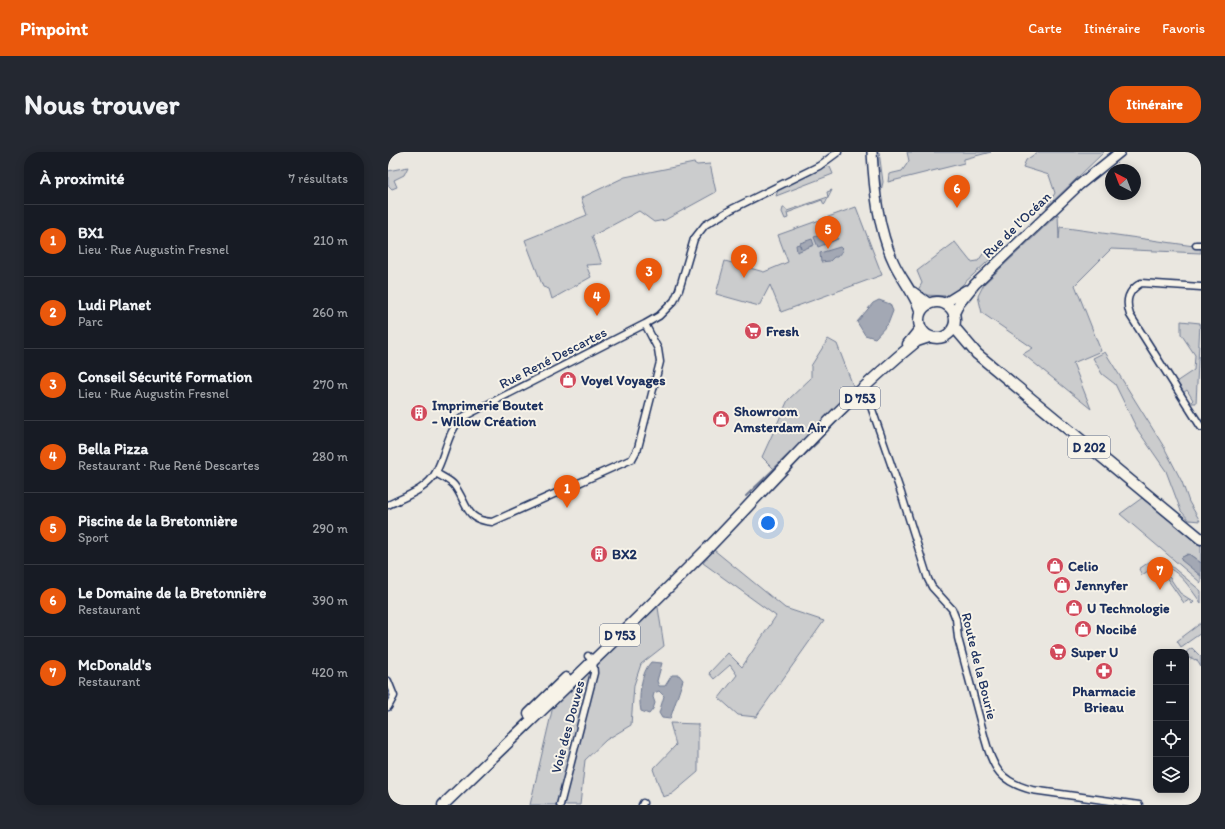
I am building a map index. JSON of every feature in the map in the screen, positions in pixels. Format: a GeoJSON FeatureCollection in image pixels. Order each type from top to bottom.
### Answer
{"type":"FeatureCollection","features":[{"type":"Feature","properties":{"kind":"main road"},"geometry":{"type":"LineString","coordinates":[[866,152],[873,157],[880,217],[886,245],[900,275],[911,290],[920,311],[918,323],[920,328],[929,337],[940,338],[945,336],[954,327],[954,314],[945,303],[928,303],[920,311]]}},
{"type":"Feature","properties":{"kind":"main road","name":"Rue de l'Océan"},"geometry":{"type":"LineString","coordinates":[[954,314],[958,304],[975,284],[1111,152]]}},
{"type":"Feature","properties":{"kind":"main road","name":"Rue de l'Océan"},"geometry":{"type":"LineString","coordinates":[[1078,185],[1120,152]]}},
{"type":"Feature","properties":{"kind":"main road","name":"Rue de l'Océan"},"geometry":{"type":"LineString","coordinates":[[945,303],[975,284]]}},
{"type":"Feature","properties":{"kind":"main road"},"geometry":{"type":"LineString","coordinates":[[911,290],[928,303]]}},
{"type":"Feature","properties":{"kind":"main road","name":"D 202"},"geometry":{"type":"LineString","coordinates":[[954,327],[977,354],[1201,540]]}},
{"type":"Feature","properties":{"kind":"main road","name":"D 753"},"geometry":{"type":"LineString","coordinates":[[899,356],[920,328]]}},
{"type":"Feature","properties":{"kind":"main road","name":"D 202"},"geometry":{"type":"LineString","coordinates":[[945,336],[977,354]]}},
{"type":"Feature","properties":{"kind":"main road","name":"D 753"},"geometry":{"type":"LineString","coordinates":[[444,805],[590,659],[708,547],[817,435],[899,356],[917,341],[929,337]]}},
{"type":"Feature","properties":{"kind":"street","name":"Rue René Descartes"},"geometry":{"type":"LineString","coordinates":[[436,473],[452,429],[464,417],[645,324],[668,309],[679,290],[694,239],[705,225],[720,215],[835,154]]}},
{"type":"Feature","properties":{"kind":"street"},"geometry":{"type":"LineString","coordinates":[[1201,287],[1142,283],[1129,294],[1127,300],[1130,315],[1201,427]]}},
{"type":"Feature","properties":{"kind":"street"},"geometry":{"type":"LineString","coordinates":[[388,505],[422,487],[436,473],[454,485],[470,514],[480,520],[492,522],[632,459],[638,448],[660,362],[658,349],[645,324]]}},
{"type":"Feature","properties":{"kind":"street","name":"Route de la Bourie"},"geometry":{"type":"LineString","coordinates":[[864,390],[891,462],[928,579],[952,609],[956,619],[958,638],[985,739],[997,770],[1002,776],[1018,786],[1032,790],[1139,805]]}},
{"type":"Feature","properties":{"kind":"street","name":"Voie des Douves"},"geometry":{"type":"LineString","coordinates":[[560,805],[594,673],[590,659]]}},
{"type":"Feature","properties":{"kind":"street"},"geometry":{"type":"LineString","coordinates":[[388,681],[394,696],[388,707]]}},
{"type":"Feature","properties":{"kind":"shaded area"},"geometry":{"type":"Polygon","coordinates":[[[877,152],[879,152],[883,182],[881,191],[877,152]]]}},
{"type":"Feature","properties":{"kind":"shaded area"},"geometry":{"type":"Polygon","coordinates":[[[907,152],[991,152],[964,159],[964,163],[888,182],[889,174],[902,171],[909,161],[907,152]]]}},
{"type":"Feature","properties":{"kind":"shaded area"},"geometry":{"type":"Polygon","coordinates":[[[1038,152],[1104,152],[1046,208],[1055,193],[1049,175],[1023,167],[1026,160],[1038,152]]]}},
{"type":"Feature","properties":{"kind":"shaded area"},"geometry":{"type":"Polygon","coordinates":[[[694,163],[697,165],[710,164],[716,192],[665,220],[654,222],[639,211],[592,236],[602,264],[586,265],[591,277],[552,299],[549,289],[543,287],[525,240],[587,215],[581,198],[625,177],[694,163]]]}},
{"type":"Feature","properties":{"kind":"shaded area"},"geometry":{"type":"Polygon","coordinates":[[[826,166],[830,167],[833,174],[776,196],[778,190],[826,166]]]}},
{"type":"Feature","properties":{"kind":"shaded area"},"geometry":{"type":"Polygon","coordinates":[[[408,167],[404,175],[394,180],[397,187],[392,189],[388,185],[388,171],[408,167]]]}},
{"type":"Feature","properties":{"kind":"shaded area"},"geometry":{"type":"Polygon","coordinates":[[[832,190],[824,205],[822,200],[787,213],[788,218],[785,219],[782,212],[783,208],[787,211],[828,197],[827,192],[832,190]]]}},
{"type":"Feature","properties":{"kind":"shaded area"},"geometry":{"type":"Polygon","coordinates":[[[856,207],[882,275],[781,312],[770,285],[759,306],[716,294],[725,261],[764,272],[788,262],[778,235],[856,207]]]}},
{"type":"Feature","properties":{"kind":"shaded area"},"geometry":{"type":"Polygon","coordinates":[[[1058,214],[1059,239],[1060,227],[1201,247],[1201,253],[1111,249],[1075,285],[1101,351],[1073,363],[1091,409],[1023,354],[1033,348],[982,313],[978,296],[984,284],[1058,214]]]}},
{"type":"Feature","properties":{"kind":"shaded area"},"geometry":{"type":"Polygon","coordinates":[[[834,230],[838,239],[818,247],[814,237],[834,230]]]}},
{"type":"Feature","properties":{"kind":"shaded area"},"geometry":{"type":"Polygon","coordinates":[[[812,239],[814,245],[797,252],[796,245],[799,244],[801,248],[800,243],[812,239]]]}},
{"type":"Feature","properties":{"kind":"shaded area"},"geometry":{"type":"Polygon","coordinates":[[[955,242],[971,262],[978,261],[985,251],[995,249],[997,253],[950,296],[924,295],[918,290],[922,283],[917,271],[955,242]]]}},
{"type":"Feature","properties":{"kind":"shaded area"},"geometry":{"type":"Polygon","coordinates":[[[840,247],[843,250],[837,257],[834,257],[830,261],[821,262],[820,253],[840,247]]]}},
{"type":"Feature","properties":{"kind":"shaded area"},"geometry":{"type":"Polygon","coordinates":[[[879,300],[890,304],[893,311],[888,324],[875,338],[865,335],[857,322],[873,303],[879,300]]]}},
{"type":"Feature","properties":{"kind":"shaded area"},"geometry":{"type":"Polygon","coordinates":[[[1181,321],[1200,323],[1196,403],[1190,403],[1193,400],[1187,390],[1183,393],[1176,382],[1194,370],[1195,355],[1181,334],[1181,321]]]}},
{"type":"Feature","properties":{"kind":"shaded area"},"geometry":{"type":"Polygon","coordinates":[[[828,339],[837,344],[855,391],[775,470],[762,457],[788,400],[811,378],[811,366],[828,339]]]}},
{"type":"Feature","properties":{"kind":"shaded area"},"geometry":{"type":"Polygon","coordinates":[[[1105,352],[1164,447],[1182,482],[1189,502],[1200,521],[1189,520],[1181,511],[1166,471],[1137,429],[1115,384],[1102,374],[1093,358],[1105,352]]]}},
{"type":"Feature","properties":{"kind":"shaded area"},"geometry":{"type":"Polygon","coordinates":[[[1142,498],[1201,546],[1201,563],[1187,554],[1181,559],[1201,576],[1201,583],[1120,514],[1142,498]]]}},
{"type":"Feature","properties":{"kind":"shaded area"},"geometry":{"type":"Polygon","coordinates":[[[714,550],[785,608],[824,621],[756,717],[738,715],[719,698],[737,675],[730,665],[714,679],[709,673],[728,653],[742,667],[776,616],[703,563],[714,550]]]}},
{"type":"Feature","properties":{"kind":"shaded area"},"geometry":{"type":"Polygon","coordinates":[[[1189,554],[1201,563],[1201,576],[1181,560],[1182,557],[1189,554]]]}},
{"type":"Feature","properties":{"kind":"shaded area"},"geometry":{"type":"Polygon","coordinates":[[[1152,560],[1164,560],[1201,591],[1201,603],[1188,585],[1171,569],[1157,565],[1142,575],[1139,569],[1152,560]]]}},
{"type":"Feature","properties":{"kind":"shaded area"},"geometry":{"type":"Polygon","coordinates":[[[1159,570],[1170,578],[1180,593],[1194,602],[1192,604],[1189,600],[1184,603],[1163,573],[1160,575],[1157,571],[1159,570]]]}},
{"type":"Feature","properties":{"kind":"shaded area"},"geometry":{"type":"Polygon","coordinates":[[[657,601],[664,646],[641,664],[634,685],[631,725],[606,740],[585,760],[580,805],[530,805],[554,702],[657,601]]]}},
{"type":"Feature","properties":{"kind":"shaded area"},"geometry":{"type":"Polygon","coordinates":[[[1201,623],[1201,633],[1181,647],[1177,641],[1201,623]]]}},
{"type":"Feature","properties":{"kind":"shaded area"},"geometry":{"type":"Polygon","coordinates":[[[1192,648],[1201,657],[1201,667],[1196,659],[1190,659],[1189,650],[1192,648]]]}},
{"type":"Feature","properties":{"kind":"shaded area"},"geometry":{"type":"Polygon","coordinates":[[[651,662],[662,663],[657,681],[659,686],[665,686],[672,675],[679,675],[683,680],[670,719],[662,718],[659,713],[664,696],[659,691],[654,693],[653,697],[655,703],[649,714],[641,711],[641,685],[645,672],[651,662]]]}},
{"type":"Feature","properties":{"kind":"shaded area"},"geometry":{"type":"Polygon","coordinates":[[[670,723],[698,724],[698,772],[672,794],[663,797],[653,769],[676,745],[670,723]]]}},
{"type":"Feature","properties":{"kind":"waterway"},"geometry":{"type":"LineString","coordinates":[[746,496],[804,440]]}},
{"type":"Feature","properties":{"kind":"waterway"},"geometry":{"type":"LineString","coordinates":[[791,467],[818,442]]}},
{"type":"Feature","properties":{"kind":"place","name":"Le Domaine de la Bretonnière"},"geometry":{"type":"Point","coordinates":[957,208]}},
{"type":"Feature","properties":{"kind":"place","name":"Piscine de la Bretonnière"},"geometry":{"type":"Point","coordinates":[828,249]}},
{"type":"Feature","properties":{"kind":"place","name":"Ludi Planet"},"geometry":{"type":"Point","coordinates":[744,278]}},
{"type":"Feature","properties":{"kind":"place","name":"Conseil Sécurité Formation"},"geometry":{"type":"Point","coordinates":[649,291]}},
{"type":"Feature","properties":{"kind":"place","name":"Bella Pizza"},"geometry":{"type":"Point","coordinates":[597,316]}},
{"type":"Feature","properties":{"kind":"place","name":"Fresh"},"geometry":{"type":"Point","coordinates":[753,331]}},
{"type":"Feature","properties":{"kind":"place","name":"Voyel Voyages"},"geometry":{"type":"Point","coordinates":[568,380]}},
{"type":"Feature","properties":{"kind":"place","name":"Imprimerie Boutet - Willow Création"},"geometry":{"type":"Point","coordinates":[419,413]}},
{"type":"Feature","properties":{"kind":"place","name":"Showroom Amsterdam Air"},"geometry":{"type":"Point","coordinates":[721,419]}},
{"type":"Feature","properties":{"kind":"place","name":"BX1"},"geometry":{"type":"Point","coordinates":[567,508]}},
{"type":"Feature","properties":{"kind":"place","name":"BX2"},"geometry":{"type":"Point","coordinates":[599,554]}},
{"type":"Feature","properties":{"kind":"place","name":"Celio"},"geometry":{"type":"Point","coordinates":[1055,566]}},
{"type":"Feature","properties":{"kind":"place","name":"Jennyfer"},"geometry":{"type":"Point","coordinates":[1062,585]}},
{"type":"Feature","properties":{"kind":"place","name":"McDonald's"},"geometry":{"type":"Point","coordinates":[1160,590]}},
{"type":"Feature","properties":{"kind":"place","name":"U Technologie"},"geometry":{"type":"Point","coordinates":[1074,608]}},
{"type":"Feature","properties":{"kind":"place","name":"Nocibé"},"geometry":{"type":"Point","coordinates":[1083,629]}},
{"type":"Feature","properties":{"kind":"place","name":"Super U"},"geometry":{"type":"Point","coordinates":[1058,652]}},
{"type":"Feature","properties":{"kind":"place","name":"Pharmacie Brieau"},"geometry":{"type":"Point","coordinates":[1104,671]}}]}
